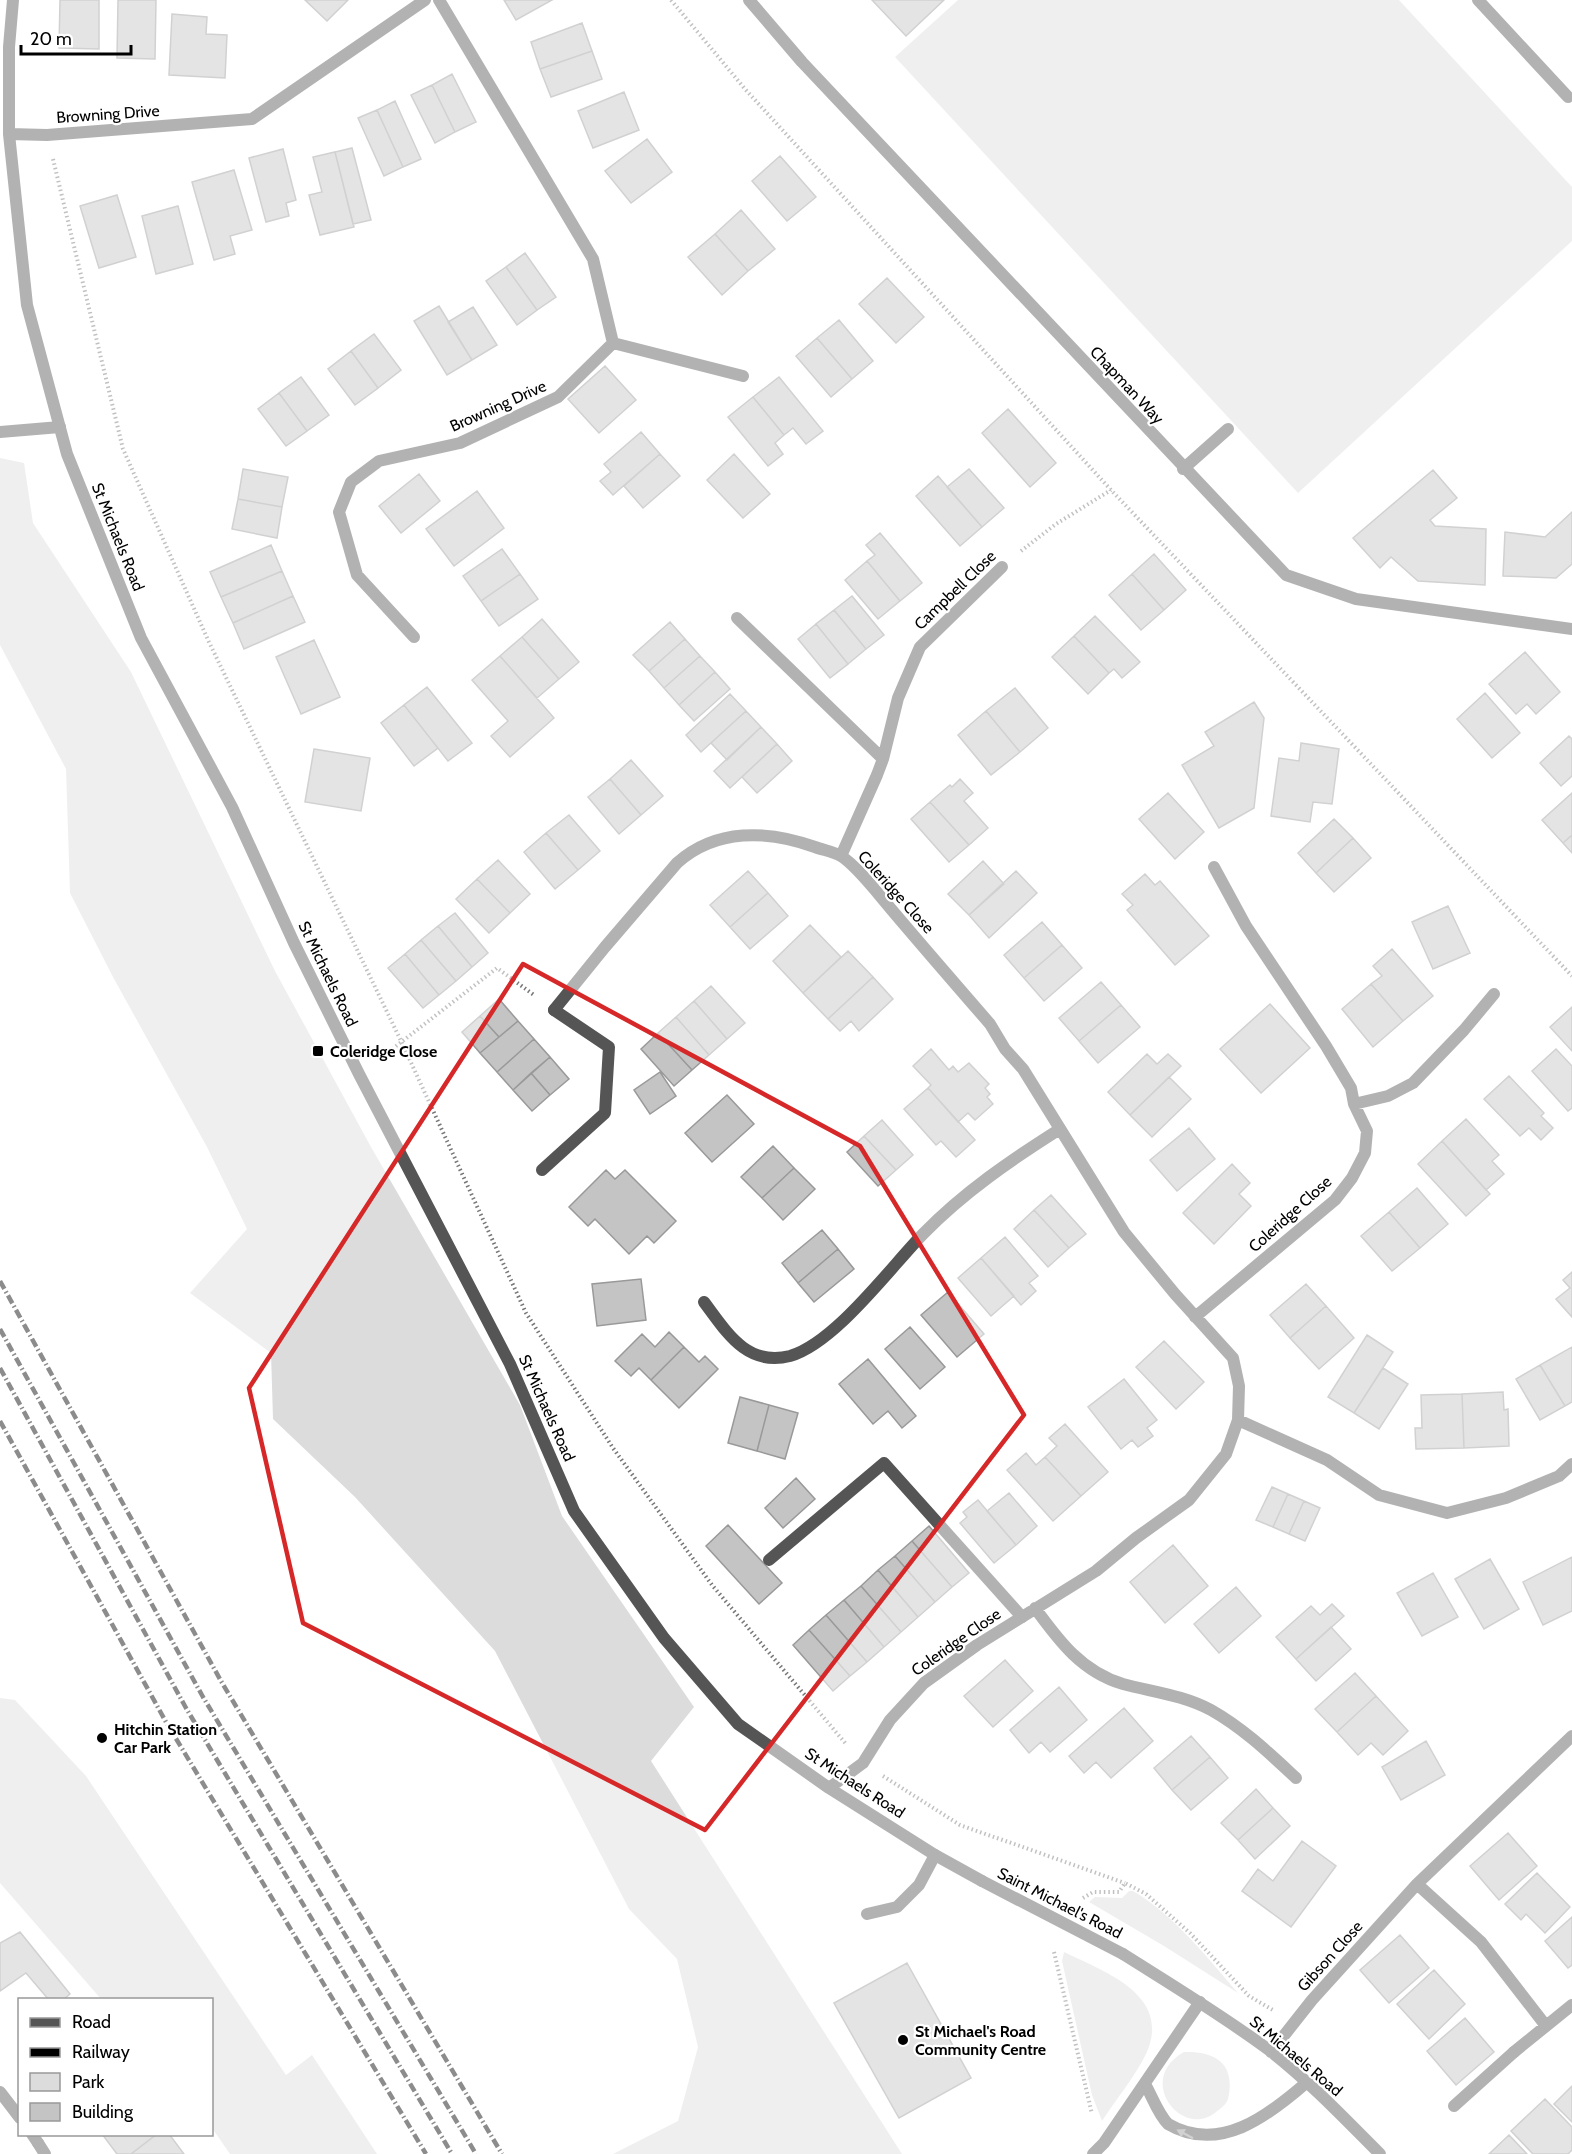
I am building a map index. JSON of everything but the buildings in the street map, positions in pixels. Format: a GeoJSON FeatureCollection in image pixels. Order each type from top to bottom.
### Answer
{"type":"FeatureCollection","features":[{"type":"Feature","properties":{"kind":"street","name":"St Michaels Road"},"geometry":{"type":"LineString","coordinates":[[13,0],[9,47],[9,134],[27,305],[67,454],[141,638],[232,807],[294,943],[359,1074],[510,1364],[574,1511],[664,1638],[738,1724],[830,1788],[935,1855],[982,1881]]}},
{"type":"Feature","properties":{"kind":"street","name":"Browning Drive"},"geometry":{"type":"LineString","coordinates":[[9,134],[47,135],[252,119],[424,0]]}},
{"type":"Feature","properties":{"kind":"street"},"geometry":{"type":"LineString","coordinates":[[439,0],[593,259],[613,343],[743,376]]}},
{"type":"Feature","properties":{"kind":"street","name":"Chapman Way"},"geometry":{"type":"LineString","coordinates":[[749,0],[802,62],[1183,469],[1286,575],[1356,598],[1572,629]]}},
{"type":"Feature","properties":{"kind":"street"},"geometry":{"type":"LineString","coordinates":[[1478,0],[1568,97]]}},
{"type":"Feature","properties":{"kind":"street","name":"Browning Drive"},"geometry":{"type":"LineString","coordinates":[[414,637],[357,575],[339,512],[351,482],[378,461],[460,443],[558,398],[613,343]]}},
{"type":"Feature","properties":{"kind":"street"},"geometry":{"type":"LineString","coordinates":[[0,432],[60,427]]}},
{"type":"Feature","properties":{"kind":"street"},"geometry":{"type":"LineString","coordinates":[[1183,469],[1228,429]]}},
{"type":"Feature","properties":{"kind":"street","name":"Campbell Close"},"geometry":{"type":"LineString","coordinates":[[841,856],[883,759],[898,698],[920,647],[1002,567]]}},
{"type":"Feature","properties":{"kind":"street"},"geometry":{"type":"LineString","coordinates":[[736,618],[883,759]]}},
{"type":"Feature","properties":{"kind":"street","name":"Coleridge Close"},"geometry":{"type":"LineString","coordinates":[[554,1010],[677,863],[690,852],[707,843],[730,837],[758,834],[783,837],[841,856],[865,879],[990,1024],[1005,1049],[1023,1070],[1124,1232],[1150,1266],[1233,1358],[1239,1386],[1238,1419],[1226,1454],[1188,1500],[1096,1571],[977,1645],[924,1683],[890,1720],[863,1763],[830,1788]]}},
{"type":"Feature","properties":{"kind":"street","name":"Coleridge Close"},"geometry":{"type":"LineString","coordinates":[[1195,1317],[1335,1200],[1352,1178],[1365,1153],[1367,1131],[1354,1104],[1351,1088],[1326,1046],[1246,926],[1214,867]]}},
{"type":"Feature","properties":{"kind":"street"},"geometry":{"type":"LineString","coordinates":[[1354,1104],[1388,1096],[1413,1083],[1464,1030],[1494,994]]}},
{"type":"Feature","properties":{"kind":"street"},"geometry":{"type":"LineString","coordinates":[[542,1170],[605,1113],[609,1047],[554,1010]]}},
{"type":"Feature","properties":{"kind":"street"},"geometry":{"type":"LineString","coordinates":[[704,1302],[736,1344],[750,1353],[769,1357],[789,1356],[812,1345],[845,1319],[924,1234],[991,1174],[1060,1129]]}},
{"type":"Feature","properties":{"kind":"street"},"geometry":{"type":"LineString","coordinates":[[1238,1419],[1327,1460],[1379,1496],[1447,1513],[1506,1498],[1559,1476],[1572,1464]]}},
{"type":"Feature","properties":{"kind":"street"},"geometry":{"type":"LineString","coordinates":[[769,1560],[884,1463],[1022,1617]]}},
{"type":"Feature","properties":{"kind":"street"},"geometry":{"type":"LineString","coordinates":[[1035,1608],[1064,1647],[1085,1665],[1123,1684],[1178,1696],[1209,1709],[1243,1730],[1296,1778]]}},
{"type":"Feature","properties":{"kind":"street","name":"Gibson Close"},"geometry":{"type":"LineString","coordinates":[[1271,2052],[1294,2022],[1417,1884],[1572,1736]]}},
{"type":"Feature","properties":{"kind":"street"},"geometry":{"type":"LineString","coordinates":[[867,1914],[897,1907],[919,1885],[935,1855]]}},
{"type":"Feature","properties":{"kind":"street","name":"Saint Michael's Road"},"geometry":{"type":"LineString","coordinates":[[982,1881],[1123,1954]]}},
{"type":"Feature","properties":{"kind":"street"},"geometry":{"type":"LineString","coordinates":[[1417,1884],[1481,1942],[1546,2026]]}},
{"type":"Feature","properties":{"kind":"street","name":"St Michaels Road"},"geometry":{"type":"LineString","coordinates":[[1123,1954],[1200,2002],[1271,2052],[1380,2154]]}},
{"type":"Feature","properties":{"kind":"street"},"geometry":{"type":"LineString","coordinates":[[1093,2154],[1104,2143],[1200,2002]]}},
{"type":"Feature","properties":{"kind":"street"},"geometry":{"type":"LineString","coordinates":[[1454,2106],[1572,2004]]}},
{"type":"Feature","properties":{"kind":"street"},"geometry":{"type":"LineString","coordinates":[[1144,2084],[1167,2123],[1187,2137],[1212,2143],[1231,2139],[1253,2128],[1306,2083]]}},
{"type":"Feature","properties":{"kind":"street"},"geometry":{"type":"LineString","coordinates":[[0,2092],[18,2115]]}},
{"type":"Feature","properties":{"kind":"path"},"geometry":{"type":"LineString","coordinates":[[671,0],[745,89],[1111,490],[1572,976]]}},
{"type":"Feature","properties":{"kind":"path"},"geometry":{"type":"LineString","coordinates":[[47,135],[123,450],[208,640],[402,1043],[526,1314],[613,1448],[712,1585],[863,1763],[960,1825],[1125,1883],[1146,1894],[1190,1933],[1249,1996],[1294,2022]]}},
{"type":"Feature","properties":{"kind":"path","name":"Campbell Close"},"geometry":{"type":"LineString","coordinates":[[1002,567],[1056,524],[1111,490]]}},
{"type":"Feature","properties":{"kind":"path"},"geometry":{"type":"LineString","coordinates":[[402,1043],[497,968],[554,1010]]}},
{"type":"Feature","properties":{"kind":"path"},"geometry":{"type":"LineString","coordinates":[[1083,1898],[1093,1892],[1119,1892],[1125,1883]]}},
{"type":"Feature","properties":{"kind":"path"},"geometry":{"type":"LineString","coordinates":[[1054,1952],[1092,2114],[1104,2143]]}},
{"type":"Feature","properties":{"kind":"highlighted area"},"geometry":{"type":"Polygon","coordinates":[[[523,964],[860,1146],[1024,1415],[705,1830],[303,1623],[249,1388],[523,964]]]}},
{"type":"Feature","properties":{"kind":"green space"},"geometry":{"type":"Polygon","coordinates":[[[958,0],[1399,0],[1572,187],[1572,241],[1298,493],[895,57],[958,0]]]}},
{"type":"Feature","properties":{"kind":"green space"},"geometry":{"type":"Polygon","coordinates":[[[0,458],[24,463],[33,523],[131,672],[275,971],[371,1147],[520,1405],[562,1516],[694,1707],[651,1761],[902,2154],[613,2154],[678,2121],[698,2047],[677,1959],[629,1909],[495,1651],[355,1497],[273,1419],[271,1353],[190,1293],[247,1229],[207,1147],[113,977],[70,893],[66,769],[0,645],[0,458]]]}},
{"type":"Feature","properties":{"kind":"green space"},"geometry":{"type":"Polygon","coordinates":[[[0,1698],[15,1700],[86,1776],[286,2075],[312,2055],[377,2154],[230,2154],[213,2129],[213,1998],[100,1998],[0,1883],[0,1698]]]}},
{"type":"Feature","properties":{"kind":"green space"},"geometry":{"type":"Polygon","coordinates":[[[1129,1891],[1133,1891],[1163,1912],[1202,1951],[1238,1993],[1089,1902],[1095,1897],[1122,1898],[1129,1891]]]}},
{"type":"Feature","properties":{"kind":"green space"},"geometry":{"type":"Polygon","coordinates":[[[1064,1952],[1098,1968],[1130,1988],[1143,2001],[1150,2016],[1152,2033],[1146,2054],[1102,2121],[1092,2095],[1062,1961],[1064,1952]]]}},
{"type":"Feature","properties":{"kind":"green space"},"geometry":{"type":"Polygon","coordinates":[[[1184,2052],[1195,2052],[1214,2057],[1226,2068],[1229,2077],[1230,2087],[1226,2103],[1203,2119],[1190,2118],[1178,2113],[1169,2103],[1163,2091],[1163,2077],[1170,2064],[1184,2052]]]}},
{"type":"Feature","properties":{"kind":"railway"},"geometry":{"type":"LineString","coordinates":[[0,1281],[221,1681],[502,2154]]}},
{"type":"Feature","properties":{"kind":"railway"},"geometry":{"type":"LineString","coordinates":[[0,1329],[203,1697],[476,2154]]}},
{"type":"Feature","properties":{"kind":"railway"},"geometry":{"type":"LineString","coordinates":[[0,1368],[186,1708],[452,2154]]}},
{"type":"Feature","properties":{"kind":"railway"},"geometry":{"type":"LineString","coordinates":[[0,1421],[166,1722],[426,2154]]}},
{"type":"Feature","properties":{"kind":"place","name":"Coleridge Close"},"geometry":{"type":"Point","coordinates":[318,1051]}},
{"type":"Feature","properties":{"kind":"place","name":"Hitchin Station Car Park"},"geometry":{"type":"Point","coordinates":[102,1738]}},
{"type":"Feature","properties":{"kind":"place","name":"St Michael's Road Community Centre"},"geometry":{"type":"Point","coordinates":[903,2040]}}]}
